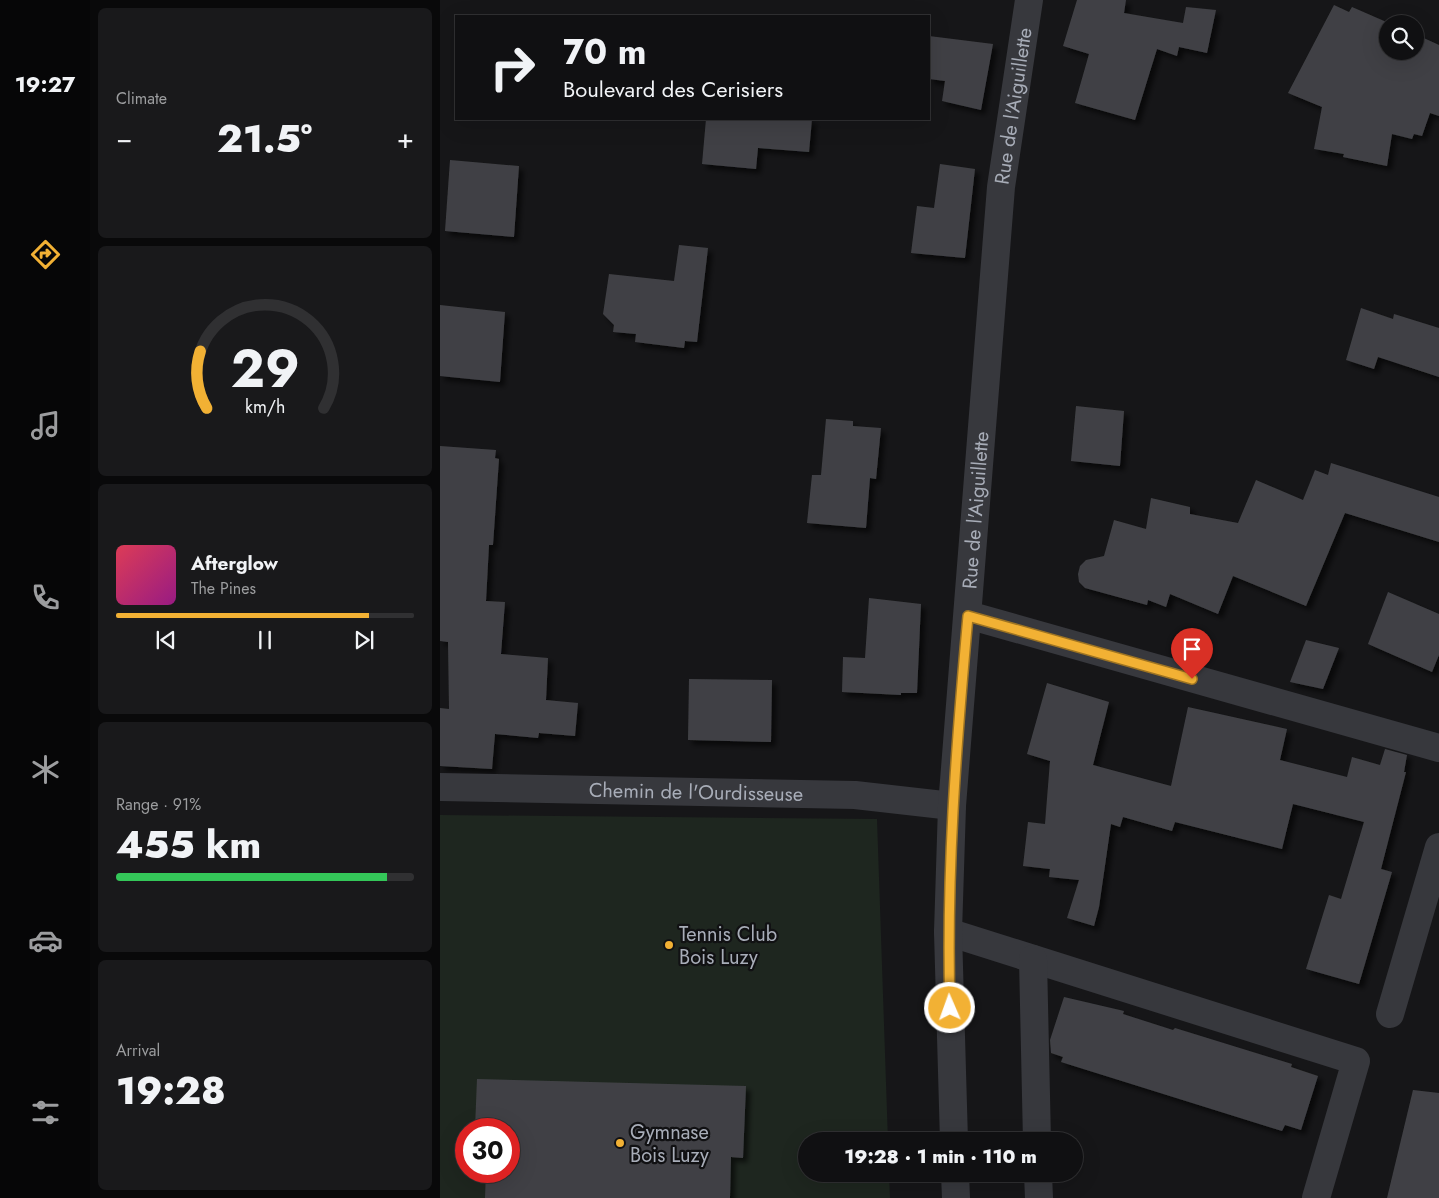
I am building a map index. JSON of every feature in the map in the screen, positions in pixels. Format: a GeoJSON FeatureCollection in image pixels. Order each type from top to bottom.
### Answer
{"type":"FeatureCollection","features":[{"type":"Feature","properties":{"kind":"street","name":"Rue de l'Aiguillette"},"geometry":{"type":"LineString","coordinates":[[954,1132],[948,932],[952,806],[1001,187],[1029,0]]}},
{"type":"Feature","properties":{"kind":"street"},"geometry":{"type":"LineString","coordinates":[[968,616],[1439,748]]}},
{"type":"Feature","properties":{"kind":"street","name":"Chemin de l'Ourdisseuse"},"geometry":{"type":"LineString","coordinates":[[440,787],[856,795],[952,806]]}},
{"type":"Feature","properties":{"kind":"street"},"geometry":{"type":"LineString","coordinates":[[1390,1014],[1439,847]]}},
{"type":"Feature","properties":{"kind":"street"},"geometry":{"type":"LineString","coordinates":[[948,932],[1356,1061],[1316,1198]]}},
{"type":"Feature","properties":{"kind":"street"},"geometry":{"type":"LineString","coordinates":[[1033,959],[1037,1132]]}},
{"type":"Feature","properties":{"kind":"street"},"geometry":{"type":"LineString","coordinates":[[955,1182],[956,1198]]}},
{"type":"Feature","properties":{"kind":"street"},"geometry":{"type":"LineString","coordinates":[[1038,1182],[1038,1198]]}},
{"type":"Feature","properties":{"kind":"shaded area","name":"Tennis Club Bois Luzy"},"geometry":{"type":"Polygon","coordinates":[[[440,815],[877,819],[888,1132],[798,1132],[798,1182],[889,1182],[890,1198],[440,1198],[440,815]]]}},
{"type":"Feature","properties":{"kind":"building"},"geometry":{"type":"Polygon","coordinates":[[[1077,0],[1126,0],[1124,13],[1183,23],[1186,7],[1216,10],[1207,53],[1179,47],[1177,56],[1157,49],[1135,120],[1075,103],[1089,54],[1063,46],[1077,0]]]}},
{"type":"Feature","properties":{"kind":"building"},"geometry":{"type":"Polygon","coordinates":[[[1334,5],[1349,12],[1352,7],[1379,19],[1379,60],[1424,60],[1424,38],[1439,45],[1439,116],[1430,113],[1422,136],[1414,134],[1412,139],[1392,134],[1387,166],[1343,157],[1344,154],[1314,149],[1322,107],[1288,93],[1334,5]]]}},
{"type":"Feature","properties":{"kind":"building"},"geometry":{"type":"Polygon","coordinates":[[[930,36],[993,44],[981,110],[942,101],[945,81],[930,79],[930,36]]]}},
{"type":"Feature","properties":{"kind":"building"},"geometry":{"type":"Polygon","coordinates":[[[706,120],[812,120],[809,152],[758,148],[756,169],[702,164],[706,120]]]}},
{"type":"Feature","properties":{"kind":"building"},"geometry":{"type":"Polygon","coordinates":[[[450,160],[519,166],[514,237],[445,231],[450,160]]]}},
{"type":"Feature","properties":{"kind":"building"},"geometry":{"type":"Polygon","coordinates":[[[940,164],[975,169],[965,258],[911,253],[917,206],[934,208],[940,164]]]}},
{"type":"Feature","properties":{"kind":"building"},"geometry":{"type":"Polygon","coordinates":[[[679,245],[708,248],[697,342],[685,341],[684,348],[635,342],[636,334],[613,332],[614,325],[603,314],[609,274],[674,281],[679,245]]]}},
{"type":"Feature","properties":{"kind":"building"},"geometry":{"type":"Polygon","coordinates":[[[440,305],[505,312],[500,382],[440,376],[440,305]]]}},
{"type":"Feature","properties":{"kind":"building"},"geometry":{"type":"Polygon","coordinates":[[[1361,308],[1393,319],[1394,314],[1439,328],[1439,377],[1378,357],[1374,369],[1346,360],[1361,308]]]}},
{"type":"Feature","properties":{"kind":"building"},"geometry":{"type":"Polygon","coordinates":[[[1076,406],[1124,411],[1120,466],[1071,461],[1076,406]]]}},
{"type":"Feature","properties":{"kind":"building"},"geometry":{"type":"Polygon","coordinates":[[[826,419],[853,421],[853,426],[881,428],[876,479],[870,478],[866,528],[807,523],[812,475],[821,475],[826,419]]]}},
{"type":"Feature","properties":{"kind":"building"},"geometry":{"type":"Polygon","coordinates":[[[440,446],[496,450],[495,458],[499,459],[493,545],[489,545],[486,601],[505,602],[501,654],[548,658],[546,700],[578,703],[575,736],[539,733],[538,738],[495,734],[492,769],[440,766],[440,708],[449,709],[448,642],[440,641],[440,446]]]}},
{"type":"Feature","properties":{"kind":"building"},"geometry":{"type":"Polygon","coordinates":[[[1331,463],[1439,497],[1439,542],[1345,513],[1306,606],[1233,576],[1218,614],[1170,594],[1166,607],[1148,600],[1147,605],[1085,588],[1079,582],[1080,566],[1086,560],[1104,556],[1114,520],[1146,529],[1151,498],[1190,507],[1190,514],[1238,523],[1256,480],[1303,500],[1315,470],[1328,475],[1331,463]]]}},
{"type":"Feature","properties":{"kind":"building"},"geometry":{"type":"Polygon","coordinates":[[[1388,592],[1439,614],[1439,655],[1432,672],[1368,644],[1388,592]]]}},
{"type":"Feature","properties":{"kind":"building"},"geometry":{"type":"Polygon","coordinates":[[[869,598],[921,604],[917,693],[901,693],[901,695],[842,692],[843,657],[865,658],[869,598]]]}},
{"type":"Feature","properties":{"kind":"building"},"geometry":{"type":"Polygon","coordinates":[[[1306,640],[1339,648],[1323,689],[1290,682],[1306,640]]]}},
{"type":"Feature","properties":{"kind":"building"},"geometry":{"type":"Polygon","coordinates":[[[689,679],[772,680],[771,742],[688,740],[689,679]]]}},
{"type":"Feature","properties":{"kind":"building"},"geometry":{"type":"Polygon","coordinates":[[[1047,683],[1109,702],[1093,765],[1171,786],[1188,707],[1287,729],[1280,760],[1347,777],[1352,757],[1380,765],[1385,749],[1407,755],[1404,772],[1406,772],[1381,869],[1392,872],[1359,984],[1306,969],[1329,895],[1341,899],[1364,822],[1293,804],[1282,849],[1175,822],[1172,831],[1123,817],[1120,827],[1111,824],[1099,907],[1094,926],[1067,918],[1079,880],[1049,877],[1050,869],[1023,866],[1028,822],[1045,824],[1050,761],[1027,754],[1047,683]]]}},
{"type":"Feature","properties":{"kind":"building"},"geometry":{"type":"Polygon","coordinates":[[[1064,997],[1124,1011],[1123,1014],[1292,1064],[1291,1067],[1318,1076],[1301,1130],[1285,1125],[1282,1131],[1061,1062],[1063,1057],[1051,1053],[1050,1040],[1064,997]]]}},
{"type":"Feature","properties":{"kind":"building","name":"Gymnase Bois Luzy"},"geometry":{"type":"Polygon","coordinates":[[[477,1079],[746,1086],[743,1158],[731,1157],[730,1198],[485,1198],[486,1183],[520,1183],[520,1118],[475,1118],[477,1079]]]}},
{"type":"Feature","properties":{"kind":"building"},"geometry":{"type":"Polygon","coordinates":[[[1413,1090],[1439,1093],[1439,1198],[1387,1198],[1413,1090]]]}},
{"type":"Feature","properties":{"kind":"place","name":"Tennis Club Bois Luzy"},"geometry":{"type":"Point","coordinates":[669,945]}},
{"type":"Feature","properties":{"kind":"place","name":"Gymnase Bois Luzy"},"geometry":{"type":"Point","coordinates":[620,1143]}},
{"type":"Feature","properties":{"kind":"route"},"geometry":{"type":"LineString","coordinates":[[950,1008],[948,932],[952,806],[968,616],[1192,679]]}}]}
